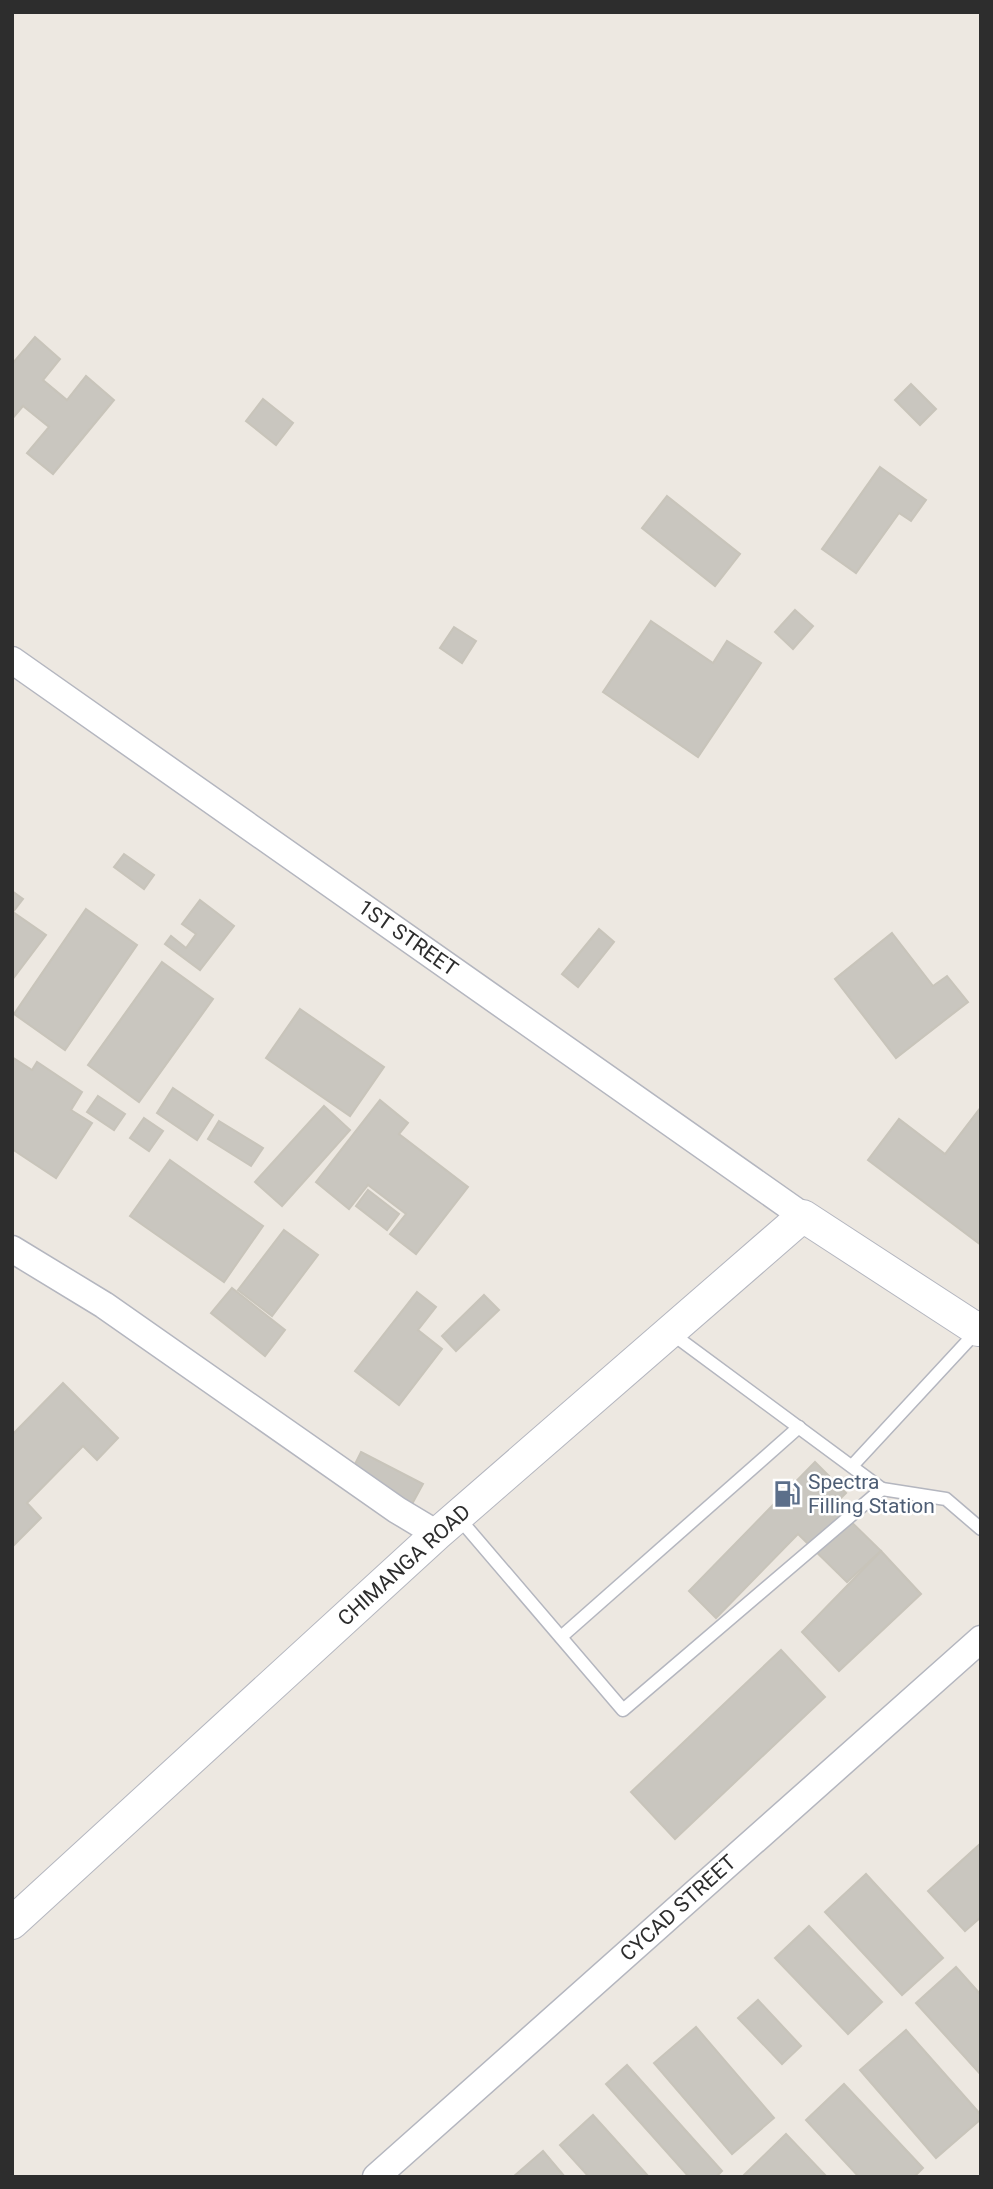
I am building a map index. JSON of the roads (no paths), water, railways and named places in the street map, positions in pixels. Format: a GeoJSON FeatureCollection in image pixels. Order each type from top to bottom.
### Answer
{"type":"FeatureCollection","features":[{"type":"Feature","properties":{"kind":"street","name":"1ST STREET"},"geometry":{"type":"LineString","coordinates":[[12,660],[803,1216]]}},
{"type":"Feature","properties":{"kind":"street"},"geometry":{"type":"LineString","coordinates":[[803,1216],[980,1330]]}},
{"type":"Feature","properties":{"kind":"street","name":"CHIMANGA ROAD"},"geometry":{"type":"LineString","coordinates":[[12,1923],[447,1525],[803,1216]]}},
{"type":"Feature","properties":{"kind":"street"},"geometry":{"type":"LineString","coordinates":[[12,1249],[104,1305],[397,1510],[447,1525]]}},
{"type":"Feature","properties":{"kind":"street","name":"CYCAD STREET"},"geometry":{"type":"LineString","coordinates":[[376,2177],[981,1639]]}},
{"type":"Feature","properties":{"kind":"lane"},"geometry":{"type":"LineString","coordinates":[[852,1466],[980,1330]]}},
{"type":"Feature","properties":{"kind":"lane"},"geometry":{"type":"LineString","coordinates":[[669,1332],[882,1489],[946,1499],[981,1529]]}},
{"type":"Feature","properties":{"kind":"lane"},"geometry":{"type":"LineString","coordinates":[[561,1637],[799,1427]]}},
{"type":"Feature","properties":{"kind":"lane"},"geometry":{"type":"LineString","coordinates":[[447,1525],[561,1637],[623,1710],[882,1489]]}},
{"type":"Feature","properties":{"kind":"place","name":"Spectra Filling Station"},"geometry":{"type":"Point","coordinates":[787,1494]}}]}
